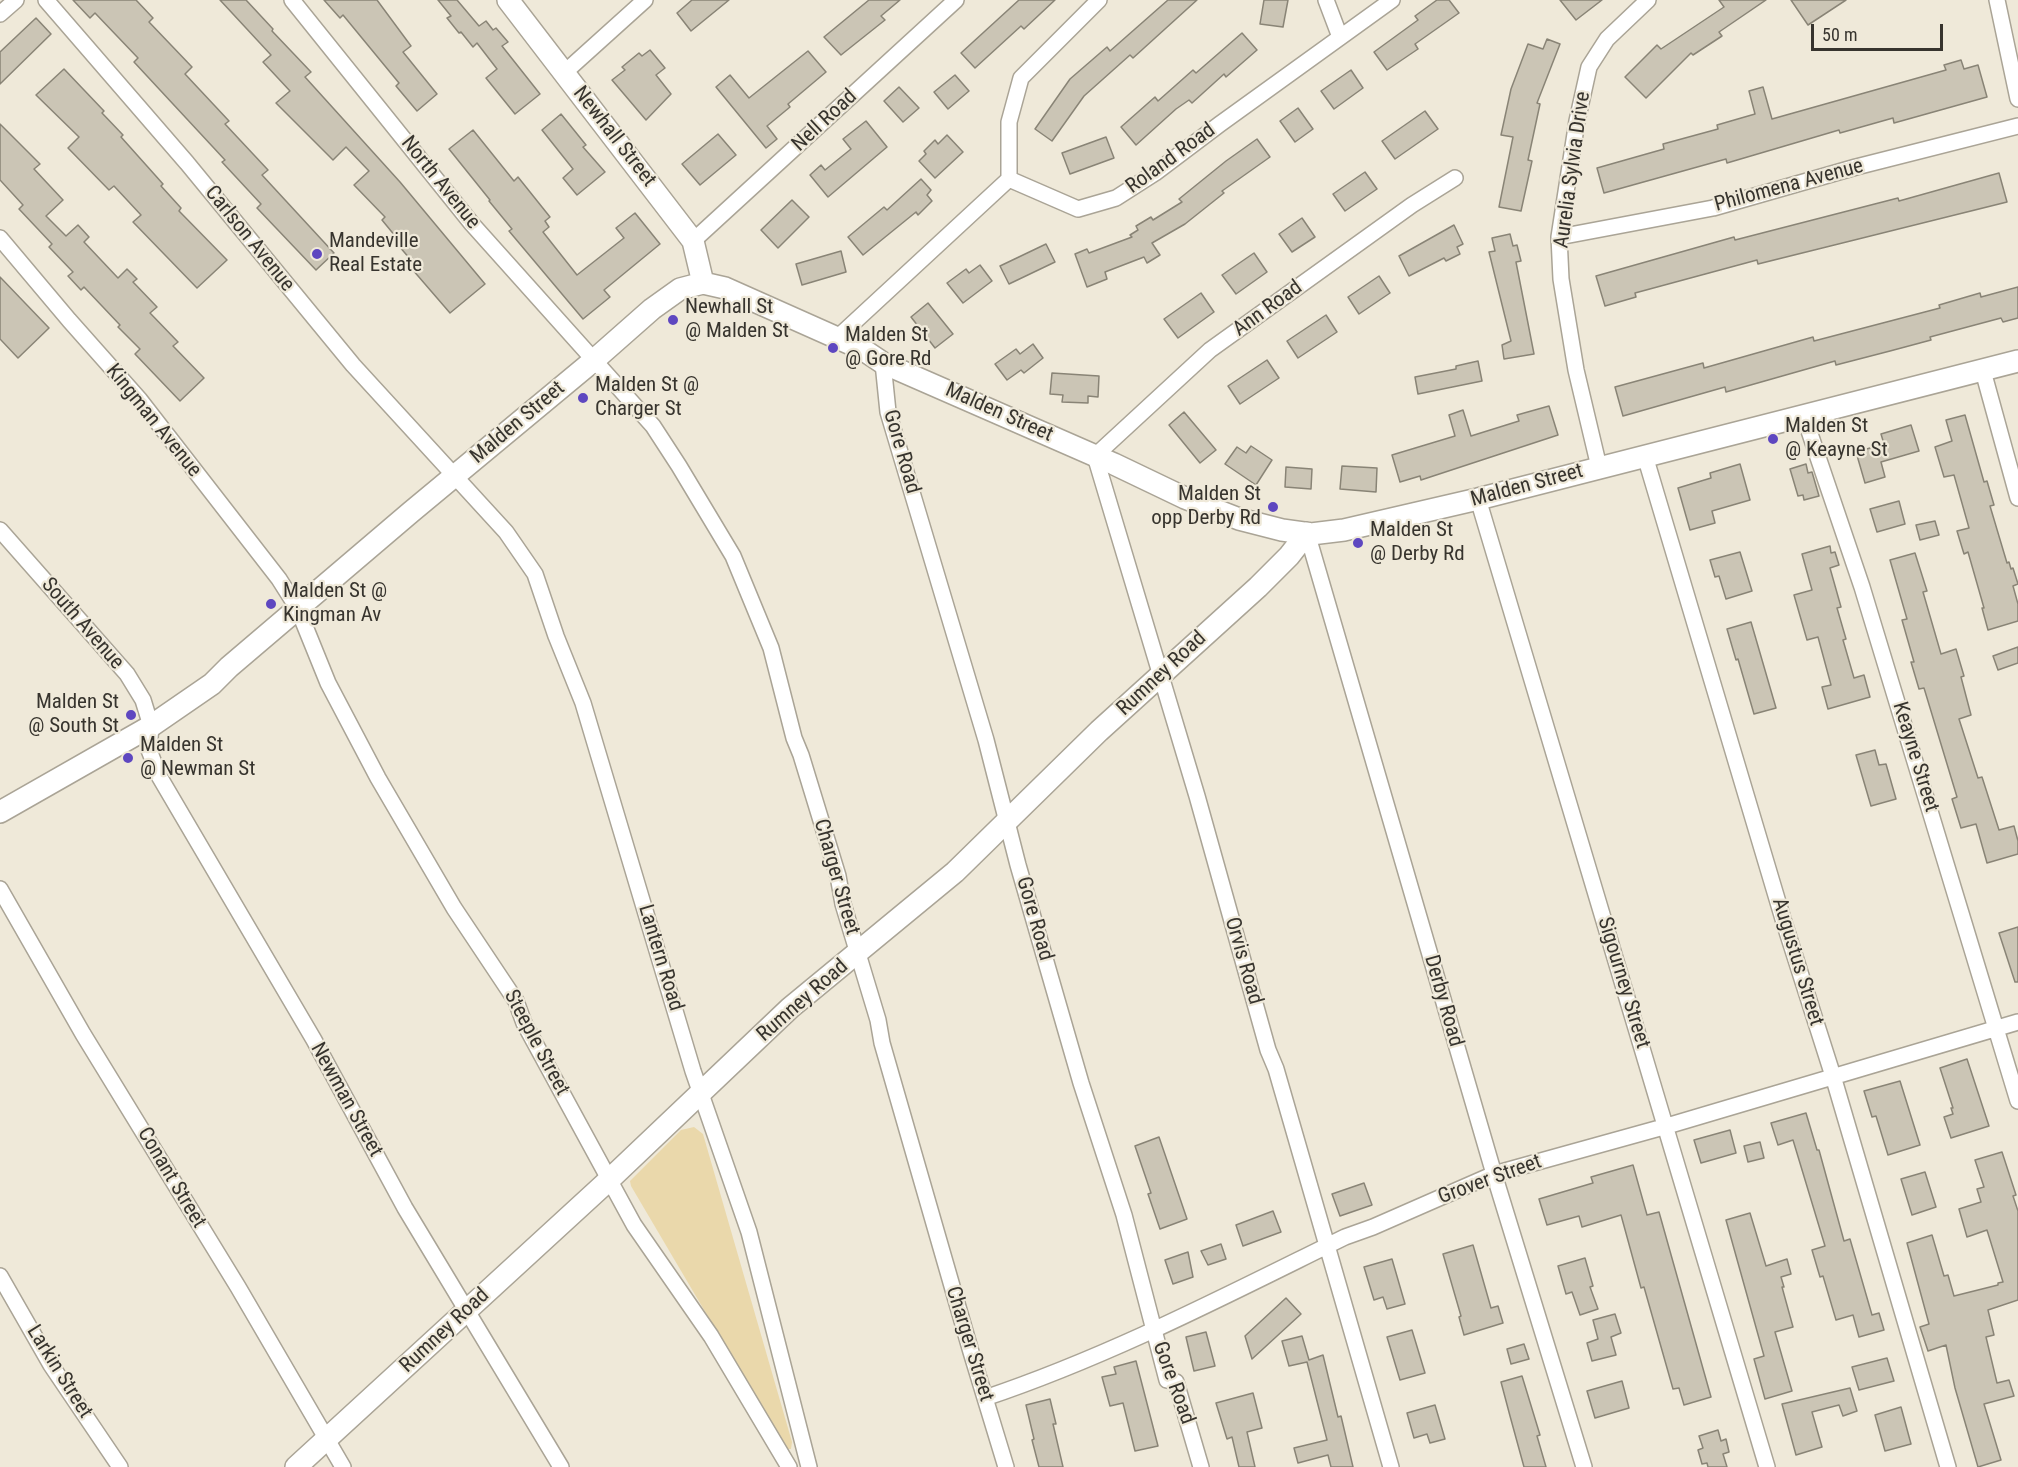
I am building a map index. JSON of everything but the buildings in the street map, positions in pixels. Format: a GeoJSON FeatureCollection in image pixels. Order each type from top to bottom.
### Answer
{"type":"FeatureCollection","features":[{"type":"Feature","properties":{"kind":"street"},"geometry":{"type":"LineString","coordinates":[[0,14],[16,0]]}},
{"type":"Feature","properties":{"kind":"street","name":"Carlson Avenue"},"geometry":{"type":"LineString","coordinates":[[46,0],[193,170],[353,365],[455,476]]}},
{"type":"Feature","properties":{"kind":"street","name":"North Avenue"},"geometry":{"type":"LineString","coordinates":[[292,0],[472,224],[593,361]]}},
{"type":"Feature","properties":{"kind":"street","name":"Newhall Street"},"geometry":{"type":"LineString","coordinates":[[508,0],[693,241],[703,283]]}},
{"type":"Feature","properties":{"kind":"street"},"geometry":{"type":"LineString","coordinates":[[564,73],[645,0]]}},
{"type":"Feature","properties":{"kind":"street","name":"Nell Road"},"geometry":{"type":"LineString","coordinates":[[693,241],[956,0]]}},
{"type":"Feature","properties":{"kind":"street"},"geometry":{"type":"LineString","coordinates":[[837,338],[1009,179],[1009,122],[1021,78],[1099,0]]}},
{"type":"Feature","properties":{"kind":"street"},"geometry":{"type":"LineString","coordinates":[[1326,0],[1340,37]]}},
{"type":"Feature","properties":{"kind":"street","name":"Roland Road"},"geometry":{"type":"LineString","coordinates":[[1009,179],[1078,209],[1116,198],[1155,173],[1392,0]]}},
{"type":"Feature","properties":{"kind":"street","name":"Aurelia Sylvia Drive"},"geometry":{"type":"LineString","coordinates":[[1599,467],[1576,370],[1561,279],[1559,237],[1577,121],[1589,67],[1607,39],[1648,0]]}},
{"type":"Feature","properties":{"kind":"street"},"geometry":{"type":"LineString","coordinates":[[1997,0],[2018,99]]}},
{"type":"Feature","properties":{"kind":"street","name":"Philomena Avenue"},"geometry":{"type":"LineString","coordinates":[[1559,237],[1713,208],[1856,167],[2018,126]]}},
{"type":"Feature","properties":{"kind":"street","name":"Ann Road"},"geometry":{"type":"LineString","coordinates":[[1095,456],[1210,350],[1412,205],[1455,178]]}},
{"type":"Feature","properties":{"kind":"street","name":"Kingman Avenue"},"geometry":{"type":"LineString","coordinates":[[0,238],[155,418],[279,579],[298,609]]}},
{"type":"Feature","properties":{"kind":"street","name":"Malden Street"},"geometry":{"type":"LineString","coordinates":[[0,812],[151,726],[212,684],[229,667],[668,297],[680,289],[703,283],[725,288],[862,349],[884,363],[1185,498],[1239,519],[1282,530],[1307,533],[1344,530],[1478,499],[2018,361]]}},
{"type":"Feature","properties":{"kind":"street","name":"Charger Street"},"geometry":{"type":"LineString","coordinates":[[593,361],[653,426],[711,516],[733,556],[777,666],[794,738],[838,876],[843,904],[878,1020],[882,1043],[1006,1467]]}},
{"type":"Feature","properties":{"kind":"street","name":"Gore Road"},"geometry":{"type":"LineString","coordinates":[[884,363],[888,412],[986,740],[1081,1083],[1124,1215],[1167,1380],[1176,1382],[1202,1467]]}},
{"type":"Feature","properties":{"kind":"street"},"geometry":{"type":"LineString","coordinates":[[1983,371],[2018,498]]}},
{"type":"Feature","properties":{"kind":"street","name":"Keayne Street"},"geometry":{"type":"LineString","coordinates":[[1804,416],[1865,598],[2018,1101]]}},
{"type":"Feature","properties":{"kind":"street","name":"Orvis Road"},"geometry":{"type":"LineString","coordinates":[[1095,456],[1391,1467]]}},
{"type":"Feature","properties":{"kind":"street","name":"Augustus Street"},"geometry":{"type":"LineString","coordinates":[[1645,456],[1783,919],[1833,1076],[1948,1467]]}},
{"type":"Feature","properties":{"kind":"street","name":"Lantern Road"},"geometry":{"type":"LineString","coordinates":[[455,476],[506,532],[535,574],[556,636],[584,703],[623,841],[701,1093],[749,1232],[809,1467]]}},
{"type":"Feature","properties":{"kind":"street","name":"Sigourney Street"},"geometry":{"type":"LineString","coordinates":[[1478,499],[1767,1467]]}},
{"type":"Feature","properties":{"kind":"street","name":"South Avenue"},"geometry":{"type":"LineString","coordinates":[[0,530],[127,674],[143,700],[151,726]]}},
{"type":"Feature","properties":{"kind":"street","name":"Rumney Road"},"geometry":{"type":"LineString","coordinates":[[296,1467],[468,1311],[790,1008],[955,872],[1093,737],[1266,579],[1289,556],[1307,533]]}},
{"type":"Feature","properties":{"kind":"street","name":"Derby Road"},"geometry":{"type":"LineString","coordinates":[[1307,533],[1494,1174],[1584,1467]]}},
{"type":"Feature","properties":{"kind":"street","name":"Steeple Street"},"geometry":{"type":"LineString","coordinates":[[298,609],[328,683],[378,778],[454,908],[516,1001],[524,1023],[634,1225],[711,1336],[789,1467]]}},
{"type":"Feature","properties":{"kind":"street","name":"Newman Street"},"geometry":{"type":"LineString","coordinates":[[151,726],[149,750],[159,776],[314,1041],[405,1208],[561,1467]]}},
{"type":"Feature","properties":{"kind":"street","name":"Conant Street"},"geometry":{"type":"LineString","coordinates":[[0,889],[83,1034],[238,1287],[343,1467]]}},
{"type":"Feature","properties":{"kind":"street","name":"Grover Street"},"geometry":{"type":"LineString","coordinates":[[985,1398],[1035,1381],[1154,1330],[1326,1246],[1494,1174],[1666,1126],[2018,1022]]}},
{"type":"Feature","properties":{"kind":"street","name":"Larkin Street"},"geometry":{"type":"LineString","coordinates":[[0,1276],[51,1365],[120,1467]]}},
{"type":"Feature","properties":{"kind":"shaded area"},"geometry":{"type":"Polygon","coordinates":[[[694,1127],[703,1134],[792,1442],[791,1449],[786,1449],[631,1186],[630,1181],[681,1130],[694,1127]]]}},
{"type":"Feature","properties":{"kind":"place","name":"Mandeville Real Estate"},"geometry":{"type":"Point","coordinates":[317,254]}},
{"type":"Feature","properties":{"kind":"place","name":"Newhall St @ Malden St"},"geometry":{"type":"Point","coordinates":[673,320]}},
{"type":"Feature","properties":{"kind":"place","name":"Malden St @ Gore Rd"},"geometry":{"type":"Point","coordinates":[833,348]}},
{"type":"Feature","properties":{"kind":"place","name":"Malden St @ Charger St"},"geometry":{"type":"Point","coordinates":[583,398]}},
{"type":"Feature","properties":{"kind":"place","name":"Malden St @ Keayne St"},"geometry":{"type":"Point","coordinates":[1773,439]}},
{"type":"Feature","properties":{"kind":"place","name":"Malden St opp Derby Rd"},"geometry":{"type":"Point","coordinates":[1273,507]}},
{"type":"Feature","properties":{"kind":"place","name":"Malden St @ Derby Rd"},"geometry":{"type":"Point","coordinates":[1358,543]}},
{"type":"Feature","properties":{"kind":"place","name":"Malden St @ Kingman Av"},"geometry":{"type":"Point","coordinates":[271,604]}},
{"type":"Feature","properties":{"kind":"place","name":"Malden St @ South St"},"geometry":{"type":"Point","coordinates":[131,715]}},
{"type":"Feature","properties":{"kind":"place","name":"Malden St @ Newman St"},"geometry":{"type":"Point","coordinates":[128,758]}}]}
